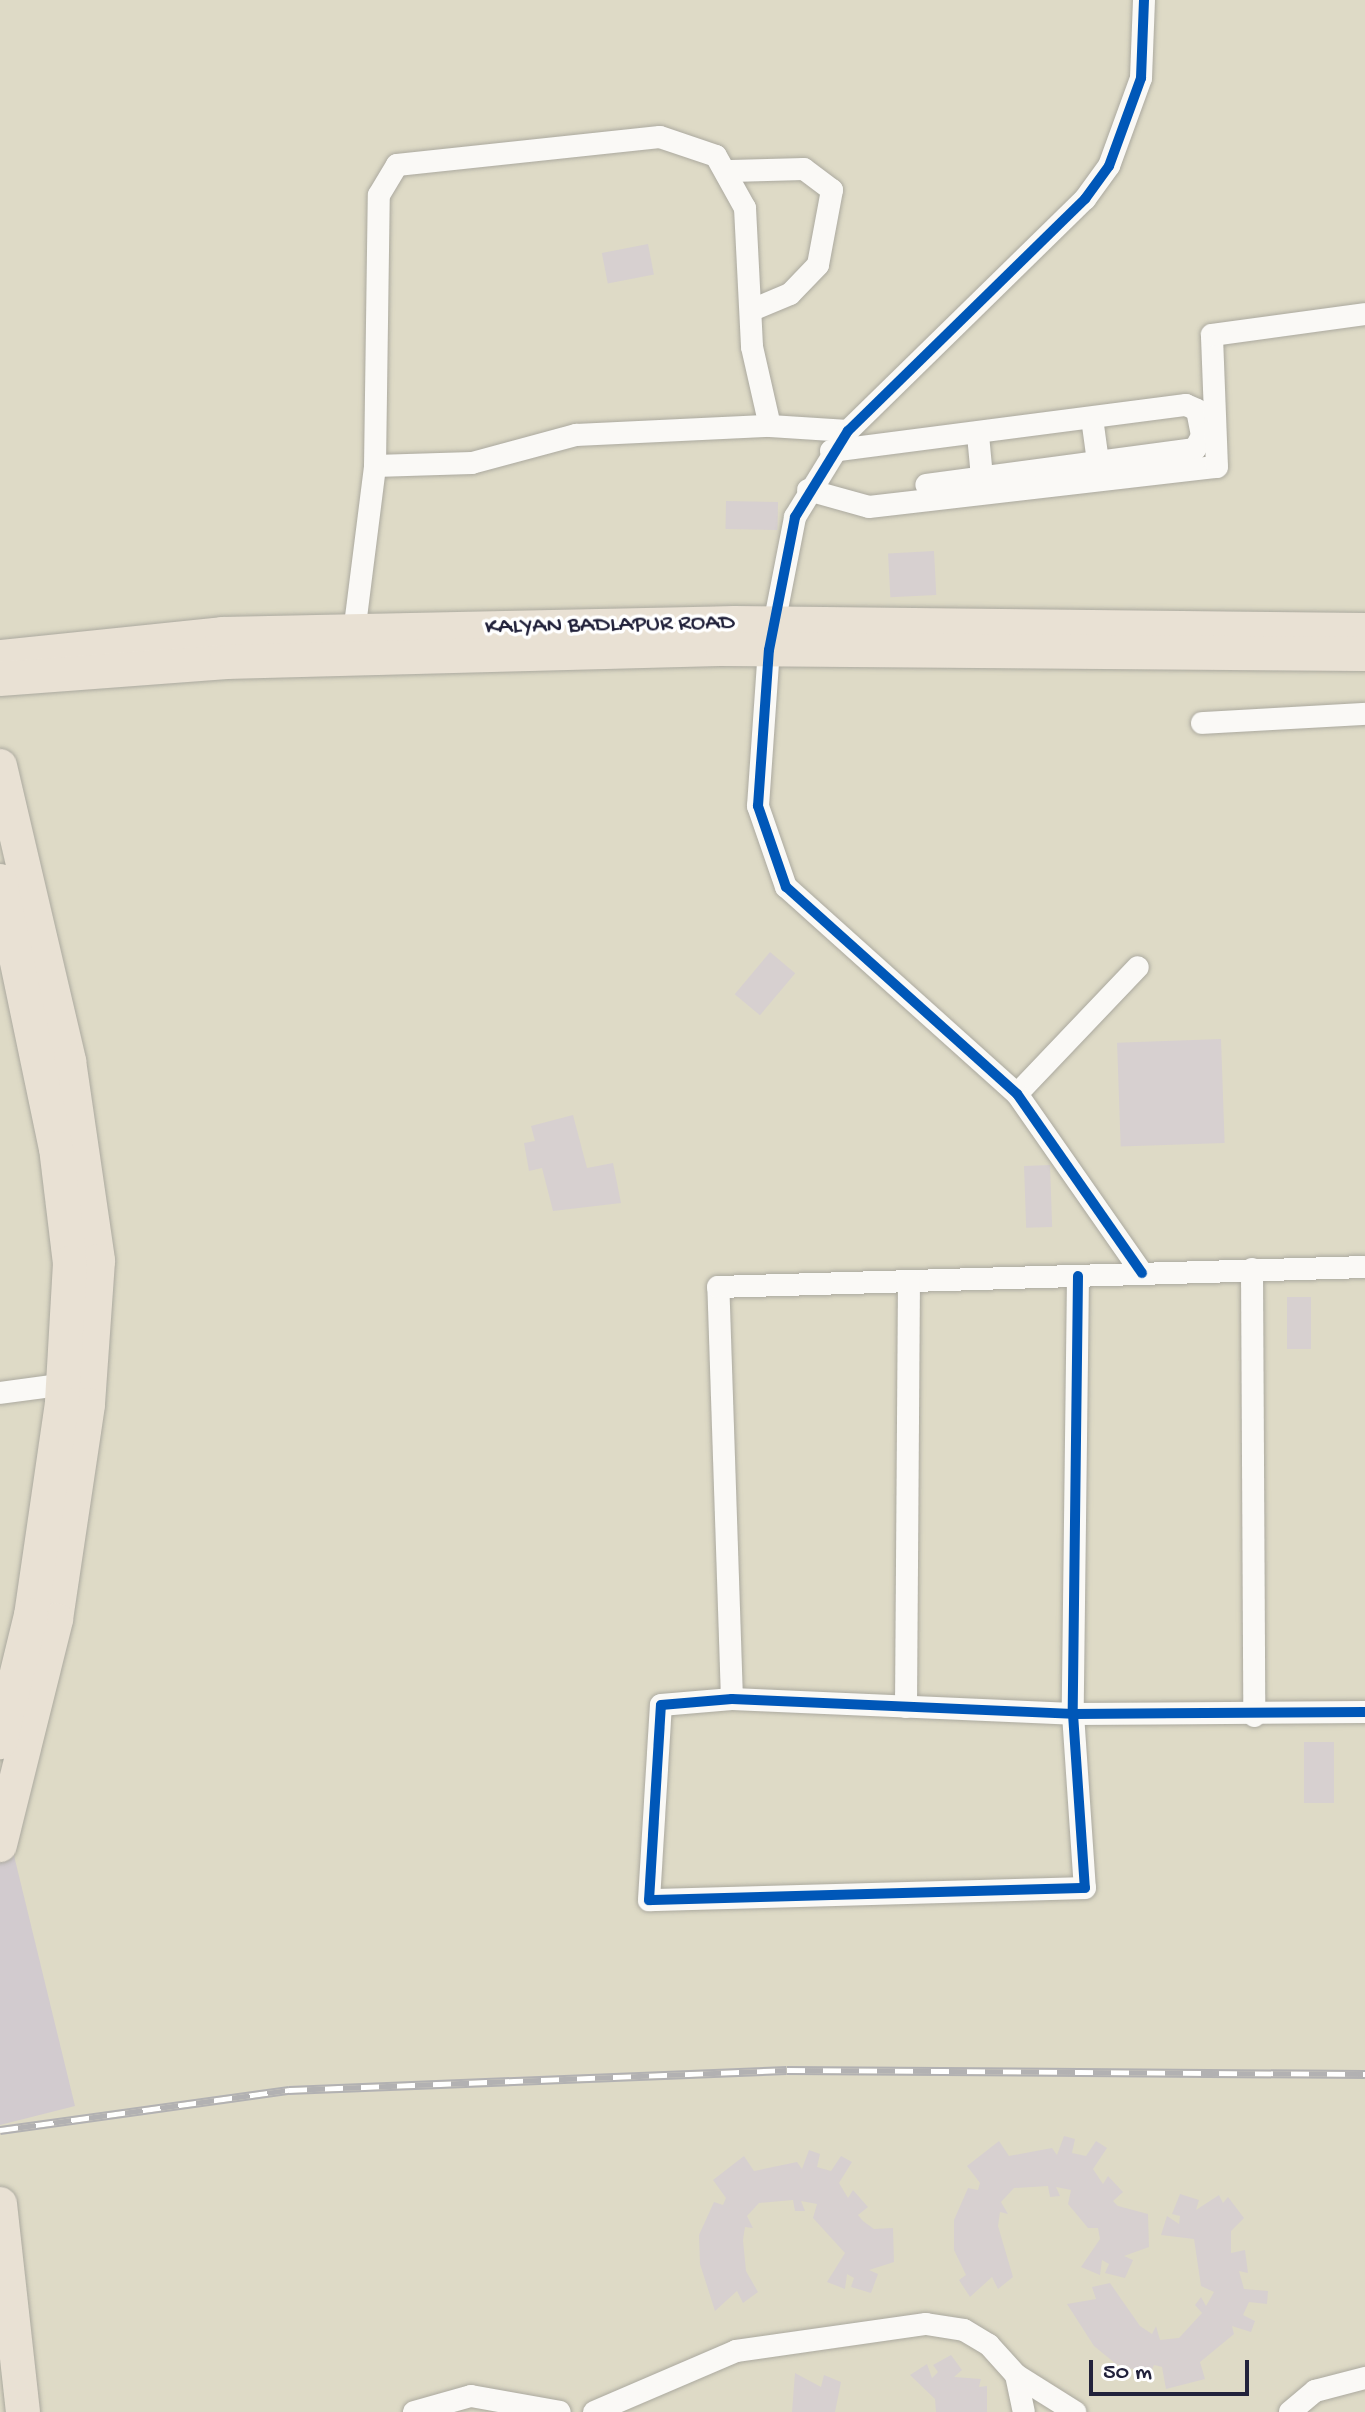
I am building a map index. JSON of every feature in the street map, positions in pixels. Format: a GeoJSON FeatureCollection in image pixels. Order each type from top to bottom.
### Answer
{"type":"FeatureCollection","features":[{"type":"Feature","properties":{"kind":"main road","name":"KALYAN BADLAPUR ROAD"},"geometry":{"type":"LineString","coordinates":[[0,657],[168,637],[352,645],[772,636],[1365,630]]}},
{"type":"Feature","properties":{"kind":"main road","name":"KALYAN BADLAPUR ROAD"},"geometry":{"type":"LineString","coordinates":[[772,636],[1365,654]]}},
{"type":"Feature","properties":{"kind":"main road","name":"KALYAN BADLAPUR ROAD"},"geometry":{"type":"LineString","coordinates":[[0,679],[352,645]]}},
{"type":"Feature","properties":{"kind":"main road"},"geometry":{"type":"LineString","coordinates":[[0,766],[84,1144],[98,1261],[31,1615],[0,1742]]}},
{"type":"Feature","properties":{"kind":"main road"},"geometry":{"type":"LineString","coordinates":[[0,881],[56,1148],[70,1263],[76,1383],[56,1620],[0,1845]]}},
{"type":"Feature","properties":{"kind":"main road"},"geometry":{"type":"LineString","coordinates":[[0,2204],[23,2412]]}},
{"type":"Feature","properties":{"kind":"street"},"geometry":{"type":"LineString","coordinates":[[1142,1273],[1017,1094],[786,887],[758,806],[772,636],[786,551],[808,490],[831,451],[848,431],[1085,199],[1109,166],[1141,78],[1150,2]]}},
{"type":"Feature","properties":{"kind":"street"},"geometry":{"type":"LineString","coordinates":[[352,645],[375,466],[379,195],[397,165],[660,137],[716,156],[731,171],[750,235],[755,364],[770,426]]}},
{"type":"Feature","properties":{"kind":"street"},"geometry":{"type":"LineString","coordinates":[[731,171],[804,169],[832,190],[818,265],[790,294],[752,310]]}},
{"type":"Feature","properties":{"kind":"street"},"geometry":{"type":"LineString","coordinates":[[808,490],[869,507],[1217,467],[1212,335],[1365,314]]}},
{"type":"Feature","properties":{"kind":"street"},"geometry":{"type":"LineString","coordinates":[[831,451],[978,435],[1186,405],[1197,410],[1202,436],[1195,449],[926,485]]}},
{"type":"Feature","properties":{"kind":"street"},"geometry":{"type":"LineString","coordinates":[[1092,418],[1098,462]]}},
{"type":"Feature","properties":{"kind":"street"},"geometry":{"type":"LineString","coordinates":[[375,466],[472,463],[576,435],[770,426],[848,431]]}},
{"type":"Feature","properties":{"kind":"street"},"geometry":{"type":"LineString","coordinates":[[978,435],[982,477]]}},
{"type":"Feature","properties":{"kind":"street"},"geometry":{"type":"LineString","coordinates":[[1202,723],[1365,714]]}},
{"type":"Feature","properties":{"kind":"street"},"geometry":{"type":"LineString","coordinates":[[1017,1094],[1138,967]]}},
{"type":"Feature","properties":{"kind":"street"},"geometry":{"type":"LineString","coordinates":[[732,1699],[718,1287],[1365,1267]]}},
{"type":"Feature","properties":{"kind":"street"},"geometry":{"type":"LineString","coordinates":[[1252,1269],[1254,1716]]}},
{"type":"Feature","properties":{"kind":"street"},"geometry":{"type":"LineString","coordinates":[[1078,1276],[1073,1714],[1085,1888],[649,1900],[661,1705],[732,1699],[1073,1714],[1254,1716],[1365,1712]]}},
{"type":"Feature","properties":{"kind":"street"},"geometry":{"type":"LineString","coordinates":[[906,1707],[909,1281]]}},
{"type":"Feature","properties":{"kind":"street"},"geometry":{"type":"LineString","coordinates":[[0,1393],[76,1383]]}},
{"type":"Feature","properties":{"kind":"street"},"geometry":{"type":"LineString","coordinates":[[594,2412],[736,2351],[867,2328],[926,2324],[964,2330],[1016,2375],[1075,2412]]}},
{"type":"Feature","properties":{"kind":"street"},"geometry":{"type":"LineString","coordinates":[[1016,2375],[1024,2412]]}},
{"type":"Feature","properties":{"kind":"street"},"geometry":{"type":"LineString","coordinates":[[1290,2412],[1315,2391],[1365,2378]]}},
{"type":"Feature","properties":{"kind":"street"},"geometry":{"type":"LineString","coordinates":[[414,2412],[471,2396],[560,2412]]}},
{"type":"Feature","properties":{"kind":"shaded area"},"geometry":{"type":"Polygon","coordinates":[[[0,1798],[75,2106],[0,2125],[0,1798]]]}},
{"type":"Feature","properties":{"kind":"building"},"geometry":{"type":"Polygon","coordinates":[[[648,244],[654,274],[608,283],[602,253],[648,244]]]}},
{"type":"Feature","properties":{"kind":"building"},"geometry":{"type":"Polygon","coordinates":[[[726,501],[778,502],[778,530],[726,529],[726,501]]]}},
{"type":"Feature","properties":{"kind":"building"},"geometry":{"type":"Polygon","coordinates":[[[934,551],[936,595],[890,597],[888,553],[934,551]]]}},
{"type":"Feature","properties":{"kind":"building"},"geometry":{"type":"Polygon","coordinates":[[[770,952],[795,973],[760,1015],[735,994],[770,952]]]}},
{"type":"Feature","properties":{"kind":"building"},"geometry":{"type":"Polygon","coordinates":[[[1221,1039],[1225,1143],[1121,1147],[1117,1043],[1221,1039]]]}},
{"type":"Feature","properties":{"kind":"building"},"geometry":{"type":"Polygon","coordinates":[[[573,1115],[587,1168],[613,1163],[621,1203],[553,1211],[542,1168],[529,1171],[524,1143],[535,1141],[531,1126],[573,1115]]]}},
{"type":"Feature","properties":{"kind":"building"},"geometry":{"type":"Polygon","coordinates":[[[1050,1165],[1052,1227],[1026,1228],[1024,1166],[1050,1165]]]}},
{"type":"Feature","properties":{"kind":"building"},"geometry":{"type":"Polygon","coordinates":[[[1287,1297],[1311,1297],[1311,1349],[1287,1349],[1287,1297]]]}},
{"type":"Feature","properties":{"kind":"building"},"geometry":{"type":"Polygon","coordinates":[[[1304,1742],[1334,1742],[1334,1803],[1304,1803],[1304,1742]]]}},
{"type":"Feature","properties":{"kind":"building"},"geometry":{"type":"Polygon","coordinates":[[[1064,2136],[1075,2139],[1072,2153],[1086,2156],[1096,2141],[1107,2148],[1093,2169],[1103,2184],[1108,2176],[1123,2192],[1113,2201],[1118,2206],[1148,2214],[1149,2247],[1124,2256],[1133,2260],[1125,2278],[1105,2273],[1109,2264],[1102,2260],[1100,2275],[1081,2267],[1100,2239],[1098,2228],[1088,2228],[1068,2204],[1071,2190],[1056,2187],[1060,2196],[1050,2197],[1048,2186],[1014,2188],[1001,2202],[1008,2214],[1000,2212],[998,2226],[1013,2277],[998,2289],[992,2277],[970,2297],[959,2280],[966,2275],[954,2250],[954,2220],[968,2188],[978,2190],[980,2183],[967,2166],[999,2141],[1009,2156],[1052,2148],[1057,2155],[1064,2136]]]}},
{"type":"Feature","properties":{"kind":"building"},"geometry":{"type":"Polygon","coordinates":[[[809,2150],[820,2154],[817,2167],[831,2171],[841,2156],[852,2162],[839,2183],[848,2198],[853,2190],[868,2207],[858,2215],[863,2221],[874,2229],[893,2228],[894,2262],[869,2270],[878,2274],[871,2293],[851,2287],[854,2278],[847,2274],[845,2289],[827,2282],[845,2253],[813,2218],[817,2204],[801,2201],[805,2211],[795,2211],[793,2200],[759,2203],[747,2216],[753,2228],[745,2227],[743,2240],[746,2271],[758,2292],[743,2303],[737,2291],[715,2311],[700,2264],[699,2235],[714,2202],[723,2205],[726,2198],[713,2180],[744,2156],[754,2171],[797,2162],[802,2169],[809,2150]]]}},
{"type":"Feature","properties":{"kind":"building"},"geometry":{"type":"Polygon","coordinates":[[[1180,2194],[1199,2200],[1196,2210],[1219,2195],[1223,2203],[1228,2197],[1244,2218],[1231,2231],[1231,2253],[1245,2250],[1248,2273],[1239,2271],[1244,2289],[1268,2291],[1267,2304],[1249,2302],[1243,2315],[1255,2321],[1251,2332],[1232,2326],[1234,2334],[1200,2362],[1205,2379],[1166,2389],[1162,2367],[1154,2365],[1150,2374],[1116,2364],[1094,2346],[1067,2304],[1096,2299],[1092,2287],[1110,2283],[1140,2326],[1152,2334],[1156,2326],[1160,2340],[1179,2338],[1202,2313],[1195,2305],[1201,2297],[1206,2306],[1214,2292],[1201,2286],[1194,2239],[1161,2235],[1167,2216],[1179,2224],[1180,2216],[1172,2214],[1180,2194]]]}},
{"type":"Feature","properties":{"kind":"building"},"geometry":{"type":"Polygon","coordinates":[[[951,2355],[962,2370],[954,2377],[981,2379],[979,2387],[987,2386],[987,2412],[936,2412],[935,2399],[910,2375],[927,2364],[932,2378],[938,2372],[933,2365],[951,2355]]]}},
{"type":"Feature","properties":{"kind":"building"},"geometry":{"type":"Polygon","coordinates":[[[795,2373],[821,2387],[824,2375],[841,2382],[835,2412],[792,2412],[795,2373]]]}},
{"type":"Feature","properties":{"kind":"railway"},"geometry":{"type":"LineString","coordinates":[[0,2130],[289,2090],[787,2070],[1365,2074]]}},
{"type":"Feature","properties":{"kind":"cycle path"},"geometry":{"type":"LineString","coordinates":[[1142,1273],[1017,1094],[786,887],[758,806],[769,650],[795,517],[848,431],[1085,199],[1109,166],[1141,78],[1144,0]]}},
{"type":"Feature","properties":{"kind":"cycle path"},"geometry":{"type":"LineString","coordinates":[[1078,1276],[1073,1714],[1085,1888],[649,1900],[661,1705],[732,1699],[1073,1714],[1365,1712]]}}]}
